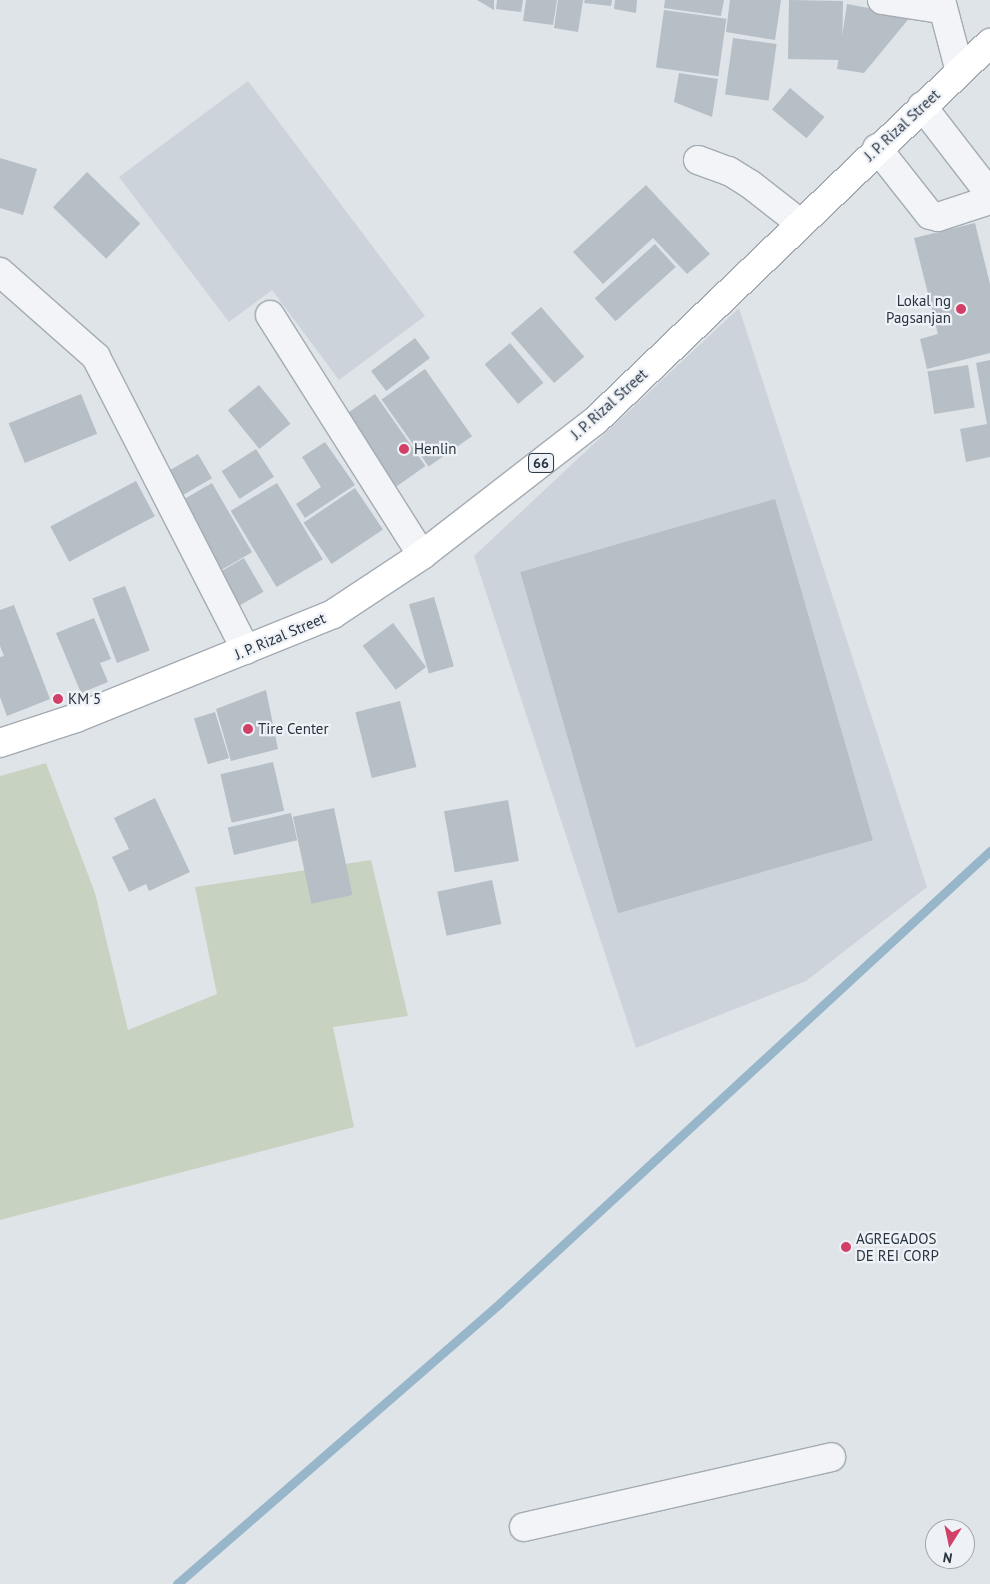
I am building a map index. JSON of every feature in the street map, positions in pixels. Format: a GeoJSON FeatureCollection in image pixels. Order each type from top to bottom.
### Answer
{"type":"FeatureCollection","features":[{"type":"Feature","properties":{"kind":"main road","name":"J. P. Rizal Street"},"geometry":{"type":"LineString","coordinates":[[0,743],[76,718],[333,614],[422,555],[595,421],[877,148],[990,43]]}},
{"type":"Feature","properties":{"kind":"street"},"geometry":{"type":"LineString","coordinates":[[882,0],[941,4],[960,72]]}},
{"type":"Feature","properties":{"kind":"street"},"geometry":{"type":"LineString","coordinates":[[922,106],[990,194]]}},
{"type":"Feature","properties":{"kind":"street"},"geometry":{"type":"LineString","coordinates":[[877,148],[934,217],[990,200]]}},
{"type":"Feature","properties":{"kind":"street"},"geometry":{"type":"LineString","coordinates":[[698,160],[729,171],[750,184],[800,222]]}},
{"type":"Feature","properties":{"kind":"street"},"geometry":{"type":"LineString","coordinates":[[0,272],[96,357],[246,650]]}},
{"type":"Feature","properties":{"kind":"street"},"geometry":{"type":"LineString","coordinates":[[270,315],[422,555]]}},
{"type":"Feature","properties":{"kind":"street"},"geometry":{"type":"LineString","coordinates":[[524,1527],[830,1457]]}},
{"type":"Feature","properties":{"kind":"shaded area"},"geometry":{"type":"Polygon","coordinates":[[[248,81],[425,316],[339,380],[272,290],[229,322],[119,177],[248,81]]]}},
{"type":"Feature","properties":{"kind":"shaded area"},"geometry":{"type":"Polygon","coordinates":[[[739,308],[927,887],[806,981],[636,1048],[474,556],[739,308]]]}},
{"type":"Feature","properties":{"kind":"green space"},"geometry":{"type":"Polygon","coordinates":[[[46,763],[95,893],[128,1030],[217,994],[195,887],[371,860],[408,1016],[333,1027],[354,1127],[0,1220],[0,776],[46,763]]]}},
{"type":"Feature","properties":{"kind":"building"},"geometry":{"type":"Polygon","coordinates":[[[477,0],[494,0],[494,10],[477,0]]]}},
{"type":"Feature","properties":{"kind":"building"},"geometry":{"type":"Polygon","coordinates":[[[497,0],[523,0],[521,12],[496,9],[497,0]]]}},
{"type":"Feature","properties":{"kind":"building"},"geometry":{"type":"Polygon","coordinates":[[[526,0],[557,0],[553,25],[523,21],[526,0]]]}},
{"type":"Feature","properties":{"kind":"building"},"geometry":{"type":"Polygon","coordinates":[[[558,0],[583,0],[578,32],[554,28],[558,0]]]}},
{"type":"Feature","properties":{"kind":"building"},"geometry":{"type":"Polygon","coordinates":[[[585,0],[612,0],[611,6],[584,3],[585,0]]]}},
{"type":"Feature","properties":{"kind":"building"},"geometry":{"type":"Polygon","coordinates":[[[615,0],[637,0],[636,13],[614,9],[615,0]]]}},
{"type":"Feature","properties":{"kind":"building"},"geometry":{"type":"Polygon","coordinates":[[[665,0],[724,0],[721,16],[664,8],[665,0]]]}},
{"type":"Feature","properties":{"kind":"building"},"geometry":{"type":"Polygon","coordinates":[[[730,0],[781,0],[775,40],[726,32],[730,0]]]}},
{"type":"Feature","properties":{"kind":"building"},"geometry":{"type":"Polygon","coordinates":[[[789,0],[843,1],[842,60],[788,59],[789,0]]]}},
{"type":"Feature","properties":{"kind":"building"},"geometry":{"type":"Polygon","coordinates":[[[847,4],[911,16],[864,73],[837,69],[847,4]]]}},
{"type":"Feature","properties":{"kind":"building"},"geometry":{"type":"Polygon","coordinates":[[[664,10],[726,19],[718,76],[656,67],[664,10]]]}},
{"type":"Feature","properties":{"kind":"building"},"geometry":{"type":"Polygon","coordinates":[[[733,38],[777,44],[769,101],[725,94],[733,38]]]}},
{"type":"Feature","properties":{"kind":"building"},"geometry":{"type":"Polygon","coordinates":[[[679,73],[718,79],[712,117],[674,102],[679,73]]]}},
{"type":"Feature","properties":{"kind":"building"},"geometry":{"type":"Polygon","coordinates":[[[790,88],[824,117],[806,138],[772,109],[790,88]]]}},
{"type":"Feature","properties":{"kind":"building"},"geometry":{"type":"Polygon","coordinates":[[[0,158],[37,169],[23,215],[0,208],[0,158]]]}},
{"type":"Feature","properties":{"kind":"building"},"geometry":{"type":"Polygon","coordinates":[[[87,172],[140,223],[106,259],[53,207],[87,172]]]}},
{"type":"Feature","properties":{"kind":"building"},"geometry":{"type":"Polygon","coordinates":[[[646,185],[710,254],[687,274],[653,238],[603,284],[573,252],[646,185]]]}},
{"type":"Feature","properties":{"kind":"building","name":"Lokal ng Pagsanjan"},"geometry":{"type":"Polygon","coordinates":[[[975,223],[990,284],[990,353],[927,369],[920,339],[938,334],[914,238],[975,223]]]}},
{"type":"Feature","properties":{"kind":"building"},"geometry":{"type":"Polygon","coordinates":[[[655,244],[676,267],[616,321],[595,298],[655,244]]]}},
{"type":"Feature","properties":{"kind":"building"},"geometry":{"type":"Polygon","coordinates":[[[541,307],[584,357],[554,383],[511,333],[541,307]]]}},
{"type":"Feature","properties":{"kind":"building"},"geometry":{"type":"Polygon","coordinates":[[[415,338],[430,358],[386,391],[371,371],[415,338]]]}},
{"type":"Feature","properties":{"kind":"building"},"geometry":{"type":"Polygon","coordinates":[[[510,343],[543,383],[518,404],[485,364],[510,343]]]}},
{"type":"Feature","properties":{"kind":"building"},"geometry":{"type":"Polygon","coordinates":[[[990,360],[990,457],[966,462],[960,429],[987,424],[976,363],[990,360]]]}},
{"type":"Feature","properties":{"kind":"building"},"geometry":{"type":"Polygon","coordinates":[[[968,365],[975,407],[934,414],[928,371],[968,365]]]}},
{"type":"Feature","properties":{"kind":"building"},"geometry":{"type":"Polygon","coordinates":[[[425,369],[472,436],[429,467],[382,399],[425,369]]]}},
{"type":"Feature","properties":{"kind":"building"},"geometry":{"type":"Polygon","coordinates":[[[259,385],[290,424],[259,449],[228,410],[259,385]]]}},
{"type":"Feature","properties":{"kind":"building"},"geometry":{"type":"Polygon","coordinates":[[[81,394],[97,434],[25,463],[9,423],[81,394]]]}},
{"type":"Feature","properties":{"kind":"building"},"geometry":{"type":"Polygon","coordinates":[[[375,394],[425,466],[394,488],[343,416],[375,394]]]}},
{"type":"Feature","properties":{"kind":"building"},"geometry":{"type":"Polygon","coordinates":[[[325,442],[355,485],[305,518],[296,504],[321,487],[302,457],[325,442]]]}},
{"type":"Feature","properties":{"kind":"building"},"geometry":{"type":"Polygon","coordinates":[[[256,449],[274,477],[240,499],[222,471],[256,449]]]}},
{"type":"Feature","properties":{"kind":"building"},"geometry":{"type":"Polygon","coordinates":[[[198,454],[212,478],[168,504],[154,479],[198,454]]]}},
{"type":"Feature","properties":{"kind":"building"},"geometry":{"type":"Polygon","coordinates":[[[136,481],[155,516],[69,562],[50,527],[136,481]]]}},
{"type":"Feature","properties":{"kind":"building"},"geometry":{"type":"Polygon","coordinates":[[[212,483],[252,552],[210,577],[170,508],[212,483]]]}},
{"type":"Feature","properties":{"kind":"building"},"geometry":{"type":"Polygon","coordinates":[[[277,483],[323,559],[277,587],[231,511],[277,483]]]}},
{"type":"Feature","properties":{"kind":"building"},"geometry":{"type":"Polygon","coordinates":[[[355,488],[383,529],[332,564],[304,523],[355,488]]]}},
{"type":"Feature","properties":{"kind":"building"},"geometry":{"type":"Polygon","coordinates":[[[775,499],[873,840],[618,913],[520,572],[775,499]]]}},
{"type":"Feature","properties":{"kind":"building"},"geometry":{"type":"Polygon","coordinates":[[[244,558],[264,592],[234,609],[215,575],[244,558]]]}},
{"type":"Feature","properties":{"kind":"building"},"geometry":{"type":"Polygon","coordinates":[[[125,586],[150,650],[117,663],[92,599],[125,586]]]}},
{"type":"Feature","properties":{"kind":"building"},"geometry":{"type":"Polygon","coordinates":[[[434,597],[454,666],[429,673],[409,604],[434,597]]]}},
{"type":"Feature","properties":{"kind":"building"},"geometry":{"type":"Polygon","coordinates":[[[14,605],[50,699],[7,716],[0,697],[0,657],[4,656],[0,646],[0,610],[14,605]]]}},
{"type":"Feature","properties":{"kind":"building"},"geometry":{"type":"Polygon","coordinates":[[[94,618],[111,659],[100,663],[108,682],[81,693],[56,633],[94,618]]]}},
{"type":"Feature","properties":{"kind":"building"},"geometry":{"type":"Polygon","coordinates":[[[393,623],[426,667],[396,690],[363,646],[393,623]]]}},
{"type":"Feature","properties":{"kind":"building","name":"Tire Center"},"geometry":{"type":"Polygon","coordinates":[[[266,690],[278,749],[231,761],[216,709],[266,690]]]}},
{"type":"Feature","properties":{"kind":"building"},"geometry":{"type":"Polygon","coordinates":[[[400,701],[416,767],[372,778],[355,712],[400,701]]]}},
{"type":"Feature","properties":{"kind":"building"},"geometry":{"type":"Polygon","coordinates":[[[215,712],[229,758],[208,764],[194,718],[215,712]]]}},
{"type":"Feature","properties":{"kind":"building"},"geometry":{"type":"Polygon","coordinates":[[[273,762],[284,811],[232,823],[220,774],[273,762]]]}},
{"type":"Feature","properties":{"kind":"building"},"geometry":{"type":"Polygon","coordinates":[[[155,798],[190,872],[149,891],[146,884],[129,892],[112,857],[129,849],[114,818],[155,798]]]}},
{"type":"Feature","properties":{"kind":"building"},"geometry":{"type":"Polygon","coordinates":[[[508,800],[519,861],[455,872],[444,811],[508,800]]]}},
{"type":"Feature","properties":{"kind":"building"},"geometry":{"type":"Polygon","coordinates":[[[334,808],[353,895],[311,904],[293,817],[334,808]]]}},
{"type":"Feature","properties":{"kind":"building"},"geometry":{"type":"Polygon","coordinates":[[[291,813],[297,840],[234,855],[228,828],[291,813]]]}},
{"type":"Feature","properties":{"kind":"building"},"geometry":{"type":"Polygon","coordinates":[[[492,880],[501,924],[447,936],[437,892],[492,880]]]}},
{"type":"Feature","properties":{"kind":"waterway"},"geometry":{"type":"LineString","coordinates":[[177,1584],[500,1303],[990,851]]}},
{"type":"Feature","properties":{"kind":"place","name":"Lokal ng Pagsanjan"},"geometry":{"type":"Point","coordinates":[961,309]}},
{"type":"Feature","properties":{"kind":"place","name":"Henlin"},"geometry":{"type":"Point","coordinates":[404,449]}},
{"type":"Feature","properties":{"kind":"place","name":"KM 5"},"geometry":{"type":"Point","coordinates":[58,699]}},
{"type":"Feature","properties":{"kind":"place","name":"Tire Center"},"geometry":{"type":"Point","coordinates":[248,729]}},
{"type":"Feature","properties":{"kind":"place","name":"AGREGADOS DE REI CORP"},"geometry":{"type":"Point","coordinates":[846,1247]}}]}
